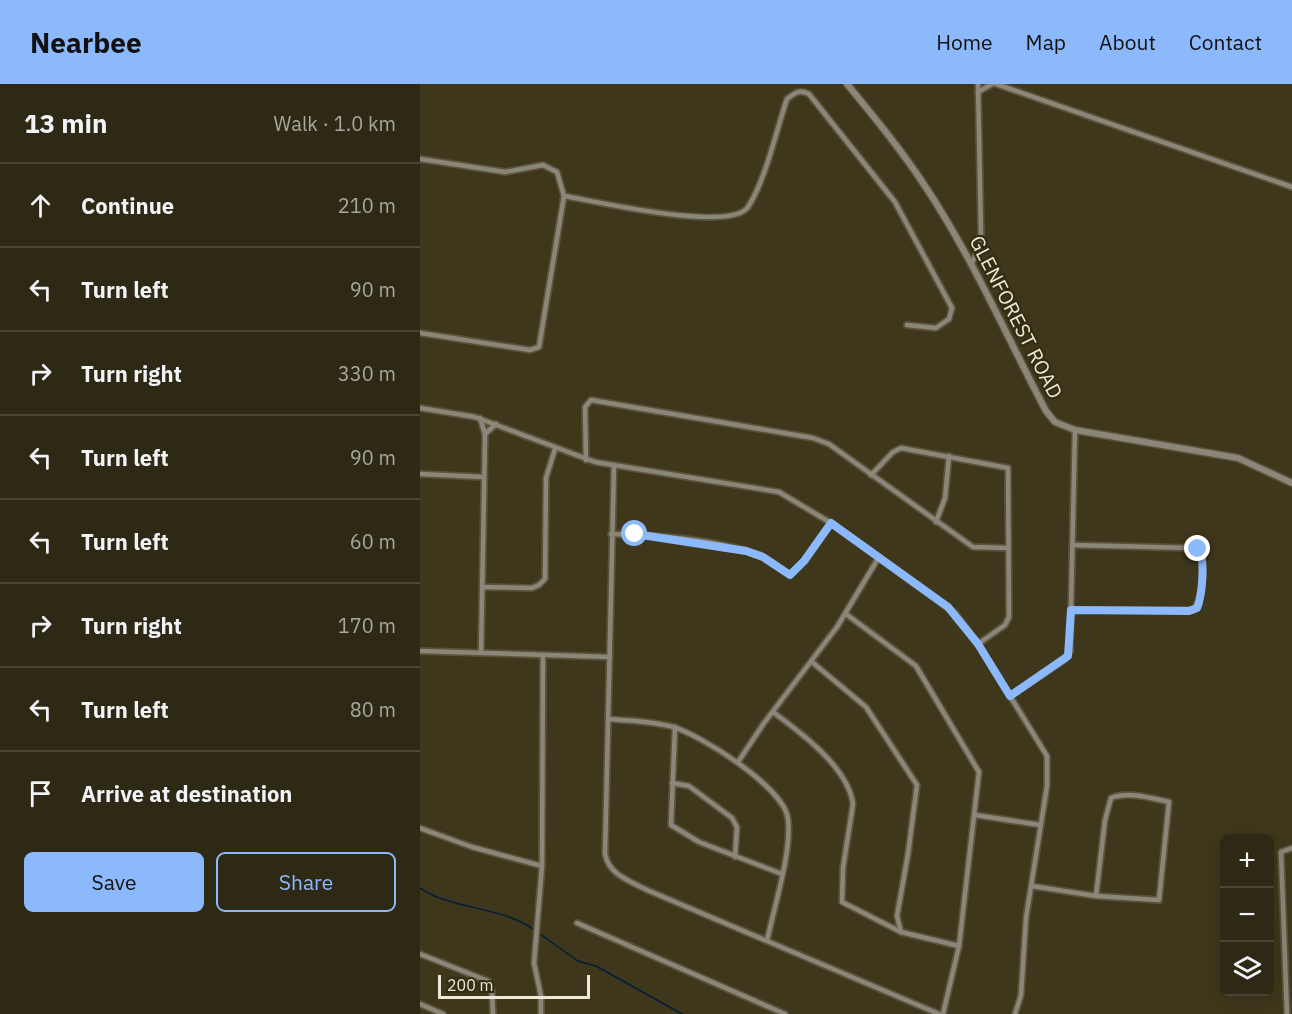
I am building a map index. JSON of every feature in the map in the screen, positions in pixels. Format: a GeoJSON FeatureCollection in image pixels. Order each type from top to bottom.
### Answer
{"type":"FeatureCollection","features":[{"type":"Feature","properties":{"kind":"street","name":"GLENFOREST ROAD"},"geometry":{"type":"LineString","coordinates":[[847,84],[913,167],[971,265],[1046,411],[1055,422],[1075,430],[1238,458],[1292,483]]}},
{"type":"Feature","properties":{"kind":"street"},"geometry":{"type":"LineString","coordinates":[[971,265],[980,242],[978,84]]}},
{"type":"Feature","properties":{"kind":"street"},"geometry":{"type":"LineString","coordinates":[[978,92],[994,84],[1292,187]]}},
{"type":"Feature","properties":{"kind":"street"},"geometry":{"type":"LineString","coordinates":[[564,196],[700,218],[731,217],[747,209],[787,99],[803,91],[809,94],[896,202],[952,308],[949,319],[936,328],[907,325]]}},
{"type":"Feature","properties":{"kind":"street"},"geometry":{"type":"LineString","coordinates":[[420,159],[505,172],[543,165],[557,172],[564,196],[539,347],[530,350],[420,333]]}},
{"type":"Feature","properties":{"kind":"street"},"geometry":{"type":"LineString","coordinates":[[586,460],[585,408],[588,401],[595,400],[819,439],[976,548],[1008,548]]}},
{"type":"Feature","properties":{"kind":"street"},"geometry":{"type":"LineString","coordinates":[[420,408],[480,418],[586,460],[769,489],[789,496],[831,523],[948,607],[978,644],[1047,756],[1047,786],[1026,918],[1021,995],[1015,1014]]}},
{"type":"Feature","properties":{"kind":"street"},"geometry":{"type":"LineString","coordinates":[[480,418],[485,434],[481,653]]}},
{"type":"Feature","properties":{"kind":"street"},"geometry":{"type":"LineString","coordinates":[[485,434],[496,424]]}},
{"type":"Feature","properties":{"kind":"street"},"geometry":{"type":"LineString","coordinates":[[1010,696],[1068,656],[1075,430]]}},
{"type":"Feature","properties":{"kind":"street"},"geometry":{"type":"LineString","coordinates":[[871,475],[893,452],[901,448],[1008,468],[1008,620],[978,644]]}},
{"type":"Feature","properties":{"kind":"street"},"geometry":{"type":"LineString","coordinates":[[482,587],[532,588],[545,579],[546,478],[555,449]]}},
{"type":"Feature","properties":{"kind":"street"},"geometry":{"type":"LineString","coordinates":[[936,522],[945,498],[949,456]]}},
{"type":"Feature","properties":{"kind":"street"},"geometry":{"type":"LineString","coordinates":[[614,465],[605,854],[609,868],[647,890],[941,1014],[959,946],[979,772],[919,670],[906,657],[846,614]]}},
{"type":"Feature","properties":{"kind":"street"},"geometry":{"type":"LineString","coordinates":[[420,474],[483,477]]}},
{"type":"Feature","properties":{"kind":"street"},"geometry":{"type":"LineString","coordinates":[[611,534],[644,535],[734,548],[763,557],[790,575],[804,561],[831,523]]}},
{"type":"Feature","properties":{"kind":"street"},"geometry":{"type":"LineString","coordinates":[[1071,610],[1193,610],[1200,598],[1203,557],[1198,549],[1192,548],[1072,545]]}},
{"type":"Feature","properties":{"kind":"street"},"geometry":{"type":"LineString","coordinates":[[738,762],[772,712],[846,614],[879,557]]}},
{"type":"Feature","properties":{"kind":"street"},"geometry":{"type":"LineString","coordinates":[[420,651],[610,657]]}},
{"type":"Feature","properties":{"kind":"street"},"geometry":{"type":"LineString","coordinates":[[541,1014],[541,996],[534,963],[542,866],[543,655]]}},
{"type":"Feature","properties":{"kind":"street"},"geometry":{"type":"LineString","coordinates":[[812,662],[866,707],[917,785],[909,854],[897,916],[901,932]]}},
{"type":"Feature","properties":{"kind":"street"},"geometry":{"type":"LineString","coordinates":[[772,712],[826,756],[851,795],[853,804],[843,868],[842,902],[901,932],[959,946]]}},
{"type":"Feature","properties":{"kind":"street"},"geometry":{"type":"LineString","coordinates":[[609,719],[675,727],[714,746],[738,762],[775,795],[786,811],[788,830],[782,874],[767,941]]}},
{"type":"Feature","properties":{"kind":"street"},"geometry":{"type":"LineString","coordinates":[[675,727],[671,825],[699,842],[782,874]]}},
{"type":"Feature","properties":{"kind":"street"},"geometry":{"type":"LineString","coordinates":[[672,783],[689,786],[732,818],[737,827],[735,857]]}},
{"type":"Feature","properties":{"kind":"street"},"geometry":{"type":"LineString","coordinates":[[1032,886],[1096,896],[1159,900],[1169,802],[1142,796],[1119,795],[1111,798],[1105,820],[1096,896]]}},
{"type":"Feature","properties":{"kind":"street"},"geometry":{"type":"LineString","coordinates":[[975,815],[1040,825]]}},
{"type":"Feature","properties":{"kind":"street"},"geometry":{"type":"LineString","coordinates":[[420,828],[472,847],[542,866]]}},
{"type":"Feature","properties":{"kind":"street"},"geometry":{"type":"LineString","coordinates":[[1287,1014],[1281,852],[1292,848]]}},
{"type":"Feature","properties":{"kind":"street"},"geometry":{"type":"LineString","coordinates":[[577,923],[785,1014]]}},
{"type":"Feature","properties":{"kind":"street"},"geometry":{"type":"LineString","coordinates":[[420,954],[488,981],[492,991],[493,1014]]}},
{"type":"Feature","properties":{"kind":"street"},"geometry":{"type":"LineString","coordinates":[[420,1004],[443,1014]]}},
{"type":"Feature","properties":{"kind":"waterway"},"geometry":{"type":"LineString","coordinates":[[420,888],[447,900],[506,916],[533,929]]}},
{"type":"Feature","properties":{"kind":"waterway"},"geometry":{"type":"LineString","coordinates":[[540,934],[578,961],[596,966],[682,1014]]}},
{"type":"Feature","properties":{"kind":"route"},"geometry":{"type":"LineString","coordinates":[[635,534],[746,551],[763,557],[790,575],[799,568],[831,523],[955,613],[978,644],[1010,696],[1068,656],[1071,610],[1189,611],[1197,608],[1200,598],[1203,557],[1198,549]]}}]}
